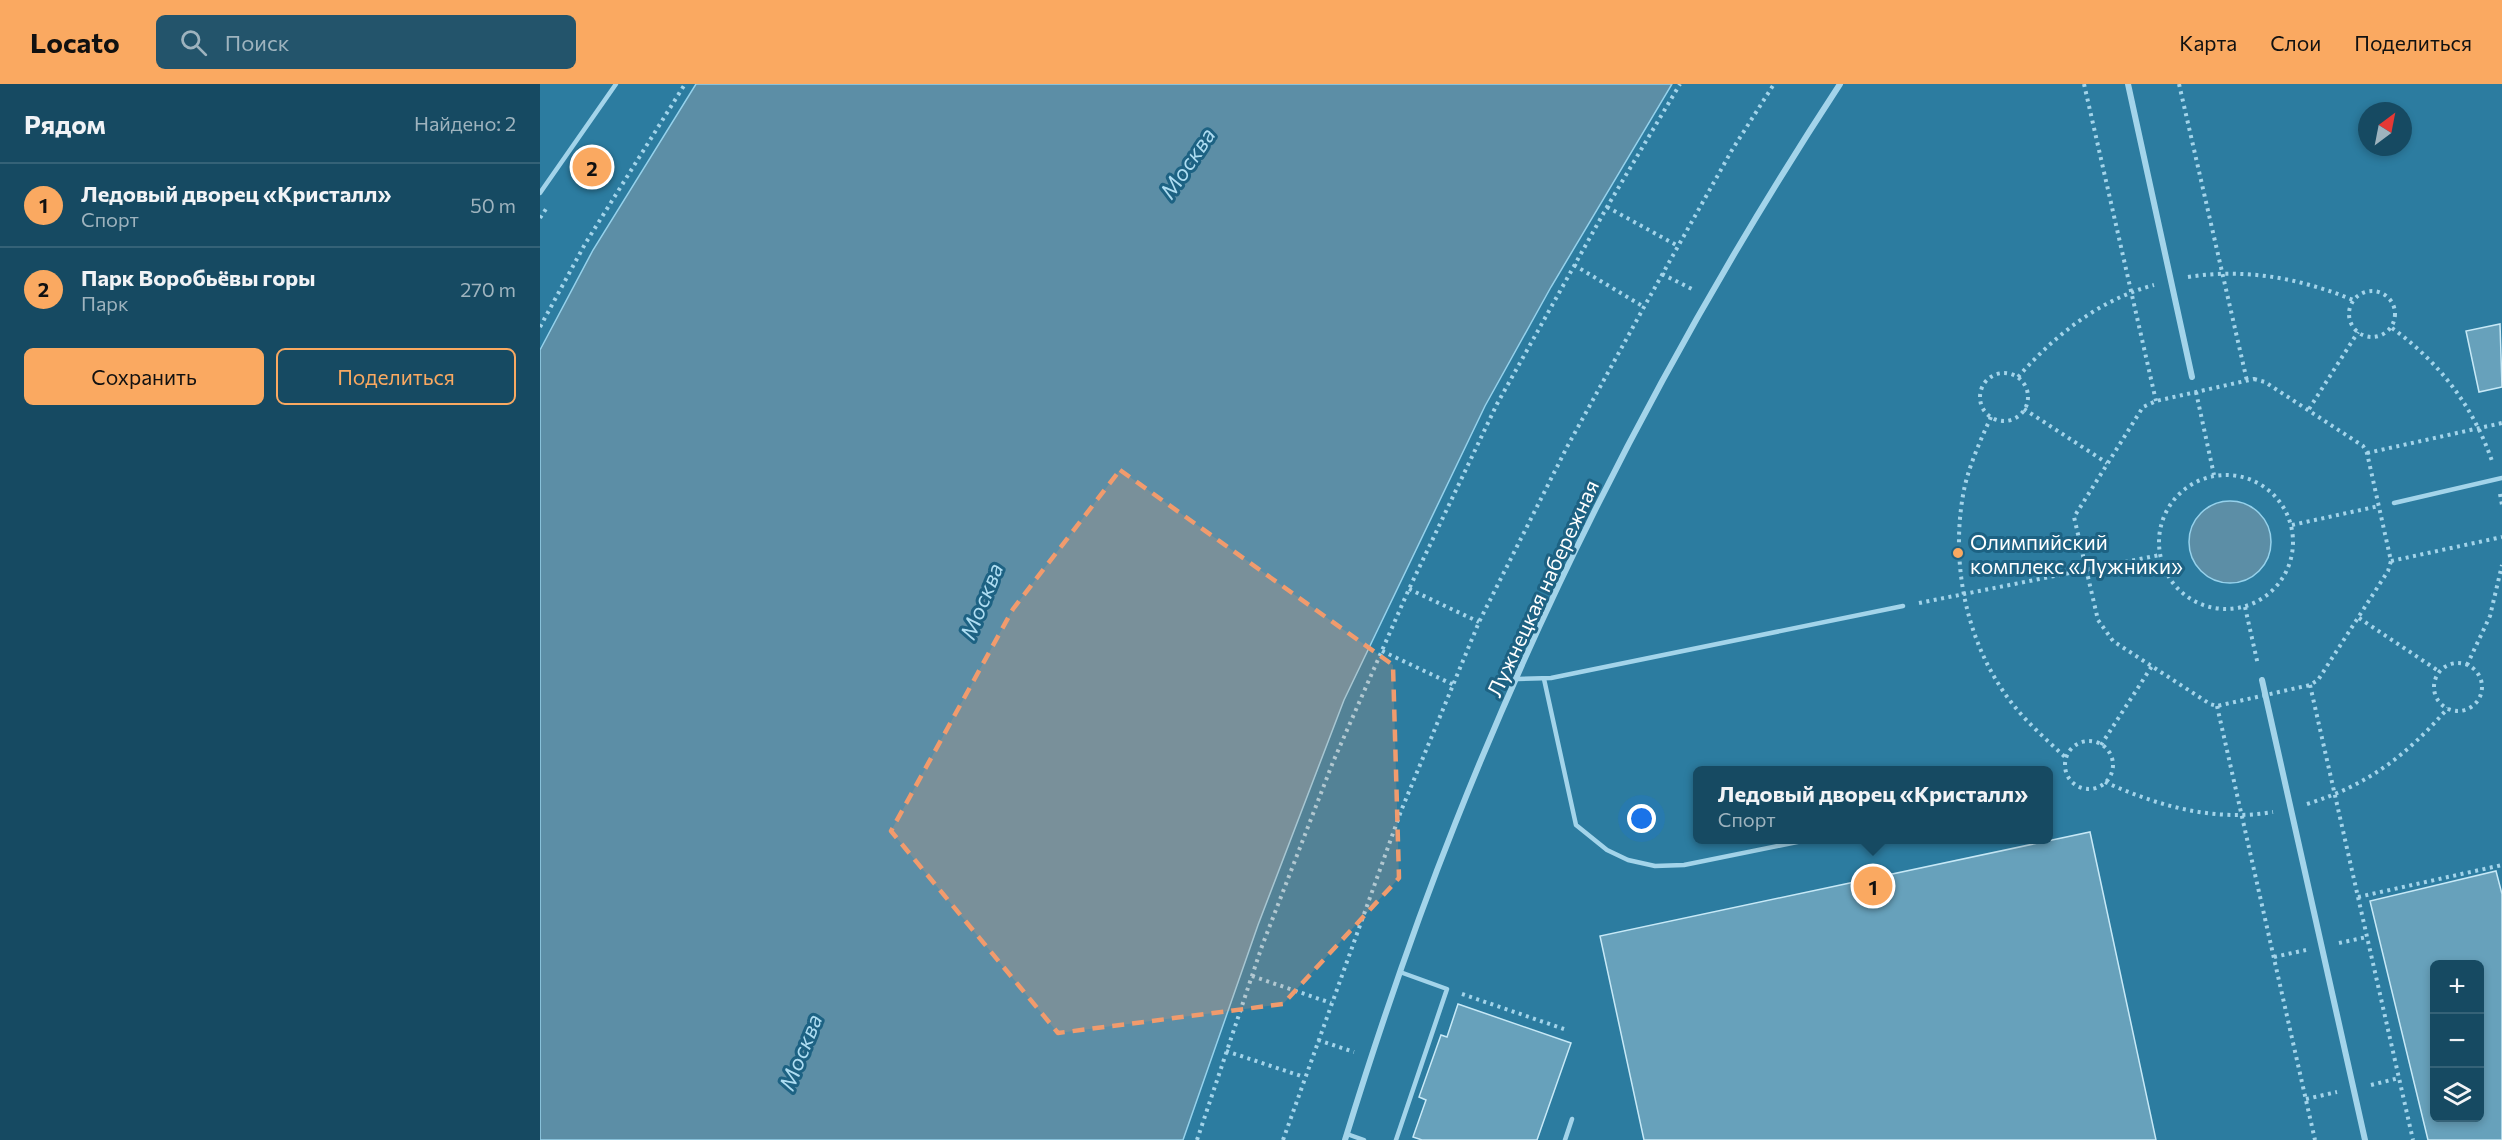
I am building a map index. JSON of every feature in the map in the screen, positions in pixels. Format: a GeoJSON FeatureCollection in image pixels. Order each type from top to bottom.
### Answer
{"type":"FeatureCollection","features":[{"type":"Feature","properties":{"kind":"street","name":"Лужнецкая набережная"},"geometry":{"type":"LineString","coordinates":[[1346,1137],[1400,972],[1455,823],[1516,679],[1617,469],[1709,299],[1840,84]]}},
{"type":"Feature","properties":{"kind":"street"},"geometry":{"type":"LineString","coordinates":[[2128,84],[2192,377]]}},
{"type":"Feature","properties":{"kind":"street"},"geometry":{"type":"LineString","coordinates":[[2262,680],[2365,1140]]}},
{"type":"Feature","properties":{"kind":"lane"},"geometry":{"type":"LineString","coordinates":[[540,193],[616,84]]}},
{"type":"Feature","properties":{"kind":"lane"},"geometry":{"type":"LineString","coordinates":[[2394,503],[2500,479]]}},
{"type":"Feature","properties":{"kind":"lane"},"geometry":{"type":"LineString","coordinates":[[1516,679],[1544,679],[1903,606]]}},
{"type":"Feature","properties":{"kind":"lane"},"geometry":{"type":"LineString","coordinates":[[1544,679],[1576,825],[1607,850],[1628,860],[1655,866],[1684,866],[1788,844]]}},
{"type":"Feature","properties":{"kind":"lane"},"geometry":{"type":"LineString","coordinates":[[1396,1140],[1447,989],[1400,972]]}},
{"type":"Feature","properties":{"kind":"lane"},"geometry":{"type":"LineString","coordinates":[[1565,1140],[1572,1119]]}},
{"type":"Feature","properties":{"kind":"lane"},"geometry":{"type":"LineString","coordinates":[[1346,1137],[1364,1140]]}},
{"type":"Feature","properties":{"kind":"path"},"geometry":{"type":"LineString","coordinates":[[540,327],[585,244],[685,84]]}},
{"type":"Feature","properties":{"kind":"path"},"geometry":{"type":"LineString","coordinates":[[1197,1140],[1252,976],[1333,762],[1409,589],[1497,404],[1607,207],[1680,84]]}},
{"type":"Feature","properties":{"kind":"path"},"geometry":{"type":"LineString","coordinates":[[1283,1140],[1401,811],[1479,622],[1568,447],[1662,274],[1732,150],[1774,84]]}},
{"type":"Feature","properties":{"kind":"path"},"geometry":{"type":"LineString","coordinates":[[2084,84],[2156,401]]}},
{"type":"Feature","properties":{"kind":"path"},"geometry":{"type":"LineString","coordinates":[[2179,84],[2247,381]]}},
{"type":"Feature","properties":{"kind":"path"},"geometry":{"type":"LineString","coordinates":[[1607,207],[1678,246]]}},
{"type":"Feature","properties":{"kind":"path"},"geometry":{"type":"LineString","coordinates":[[1574,265],[1644,307]]}},
{"type":"Feature","properties":{"kind":"path"},"geometry":{"type":"LineString","coordinates":[[1662,274],[1709,299]]}},
{"type":"Feature","properties":{"kind":"path"},"geometry":{"type":"LineString","coordinates":[[2372,290],[2386,294],[2391,299],[2396,314],[2392,328],[2376,338],[2358,332],[2349,317],[2350,305],[2358,295],[2372,290]]}},
{"type":"Feature","properties":{"kind":"path"},"geometry":{"type":"LineString","coordinates":[[2392,328],[2410,341],[2442,372],[2469,408],[2480,428],[2500,479],[2502,505]]}},
{"type":"Feature","properties":{"kind":"path"},"geometry":{"type":"LineString","coordinates":[[2308,410],[2358,332]]}},
{"type":"Feature","properties":{"kind":"path"},"geometry":{"type":"LineString","coordinates":[[2000,374],[2012,374],[2022,381],[2028,398],[2024,409],[2017,417],[2007,420],[1991,417],[1983,407],[1982,389],[1989,379],[2000,374]]}},
{"type":"Feature","properties":{"kind":"path"},"geometry":{"type":"LineString","coordinates":[[2192,377],[2214,475]]}},
{"type":"Feature","properties":{"kind":"path"},"geometry":{"type":"LineString","coordinates":[[2258,380],[2265,382],[2357,441],[2367,453],[2391,561],[2388,571],[2323,675],[2310,685],[2217,706],[2210,704],[2113,641],[2098,620],[2074,516],[2140,411],[2156,401],[2258,380]]}},
{"type":"Feature","properties":{"kind":"path"},"geometry":{"type":"LineString","coordinates":[[2024,409],[2107,463]]}},
{"type":"Feature","properties":{"kind":"path"},"geometry":{"type":"LineString","coordinates":[[1991,417],[1976,450],[1964,494],[1960,521],[1959,558],[1964,594],[1974,632],[1990,668],[2011,702],[2066,758]]}},
{"type":"Feature","properties":{"kind":"path"},"geometry":{"type":"LineString","coordinates":[[2367,453],[2502,423]]}},
{"type":"Feature","properties":{"kind":"path"},"geometry":{"type":"LineString","coordinates":[[2214,475],[2240,475],[2263,485],[2281,502],[2292,525],[2293,551],[2285,576],[2268,595],[2245,607],[2217,609],[2191,600],[2171,580],[2160,555],[2160,528],[2170,503],[2189,485],[2214,475]]}},
{"type":"Feature","properties":{"kind":"path"},"geometry":{"type":"LineString","coordinates":[[2292,525],[2394,503]]}},
{"type":"Feature","properties":{"kind":"path"},"geometry":{"type":"LineString","coordinates":[[2391,561],[2502,537]]}},
{"type":"Feature","properties":{"kind":"path"},"geometry":{"type":"LineString","coordinates":[[1903,606],[2160,555]]}},
{"type":"Feature","properties":{"kind":"path"},"geometry":{"type":"LineString","coordinates":[[2467,665],[2490,616],[2502,565]]}},
{"type":"Feature","properties":{"kind":"path"},"geometry":{"type":"LineString","coordinates":[[1409,589],[1479,622]]}},
{"type":"Feature","properties":{"kind":"path"},"geometry":{"type":"LineString","coordinates":[[2245,607],[2262,680]]}},
{"type":"Feature","properties":{"kind":"path"},"geometry":{"type":"LineString","coordinates":[[2359,618],[2440,672]]}},
{"type":"Feature","properties":{"kind":"path"},"geometry":{"type":"LineString","coordinates":[[1382,651],[1454,685]]}},
{"type":"Feature","properties":{"kind":"path"},"geometry":{"type":"LineString","coordinates":[[2452,663],[2467,665],[2478,674],[2481,686],[2478,700],[2461,710],[2448,708],[2437,699],[2434,685],[2440,672],[2452,663]]}},
{"type":"Feature","properties":{"kind":"path"},"geometry":{"type":"LineString","coordinates":[[2101,745],[2152,666]]}},
{"type":"Feature","properties":{"kind":"path"},"geometry":{"type":"LineString","coordinates":[[2310,685],[2413,1140]]}},
{"type":"Feature","properties":{"kind":"path"},"geometry":{"type":"LineString","coordinates":[[2217,706],[2315,1140]]}},
{"type":"Feature","properties":{"kind":"path"},"geometry":{"type":"LineString","coordinates":[[2084,742],[2101,745],[2112,759],[2111,772],[2105,782],[2095,787],[2084,788],[2074,783],[2067,774],[2066,758],[2073,747],[2084,742]]}},
{"type":"Feature","properties":{"kind":"path"},"geometry":{"type":"LineString","coordinates":[[2358,897],[2502,865]]}},
{"type":"Feature","properties":{"kind":"path"},"geometry":{"type":"LineString","coordinates":[[1252,976],[1331,1003]]}},
{"type":"Feature","properties":{"kind":"path"},"geometry":{"type":"LineString","coordinates":[[1447,989],[1564,1029]]}},
{"type":"Feature","properties":{"kind":"path"},"geometry":{"type":"LineString","coordinates":[[1318,1040],[1371,1057]]}},
{"type":"Feature","properties":{"kind":"path"},"geometry":{"type":"LineString","coordinates":[[1226,1051],[1304,1077]]}},
{"type":"Feature","properties":{"kind":"highlighted area"},"geometry":{"type":"Polygon","coordinates":[[[1120,470],[1393,665],[1399,878],[1283,1004],[1058,1033],[891,831],[1013,609],[1120,470]]]}},
{"type":"Feature","properties":{"kind":"shaded area"},"geometry":{"type":"Polygon","coordinates":[[[540,84],[696,84],[593,250],[540,350],[540,84]]]}},
{"type":"Feature","properties":{"kind":"shaded area","name":"Олимпийский комплекс «Лужники»"},"geometry":{"type":"Polygon","coordinates":[[[1672,84],[2502,84],[2502,1140],[1183,1140],[1258,925],[1344,700],[1485,406],[1551,287],[1672,84]]]}},
{"type":"Feature","properties":{"kind":"water","name":"Москва"},"geometry":{"type":"Polygon","coordinates":[[[696,84],[1672,84],[1551,287],[1485,406],[1344,700],[1258,925],[1183,1140],[540,1140],[540,350],[593,250],[696,84]]]}},
{"type":"Feature","properties":{"kind":"water"},"geometry":{"type":"Polygon","coordinates":[[[2230,501],[2246,504],[2259,513],[2268,526],[2271,542],[2268,558],[2259,571],[2246,580],[2230,583],[2214,580],[2201,571],[2192,558],[2189,542],[2192,526],[2201,513],[2214,504],[2230,501]]]}},
{"type":"Feature","properties":{"kind":"building"},"geometry":{"type":"Polygon","coordinates":[[[2500,324],[2502,387],[2479,392],[2466,331],[2500,324]]]}},
{"type":"Feature","properties":{"kind":"building"},"geometry":{"type":"Polygon","coordinates":[[[2090,832],[2156,1140],[1644,1140],[1600,936],[2033,844],[2053,844],[2053,840],[2090,832]]]}},
{"type":"Feature","properties":{"kind":"building"},"geometry":{"type":"Polygon","coordinates":[[[2496,871],[2502,894],[2502,1140],[2428,1140],[2370,901],[2496,871]]]}},
{"type":"Feature","properties":{"kind":"building"},"geometry":{"type":"Polygon","coordinates":[[[1458,1004],[1571,1043],[1537,1140],[1422,1140],[1413,1137],[1426,1100],[1419,1097],[1441,1035],[1447,1037],[1458,1004]]]}},
{"type":"Feature","properties":{"kind":"place","name":"Парк Воробьёвы горы"},"geometry":{"type":"Point","coordinates":[592,167]}},
{"type":"Feature","properties":{"kind":"place","name":"Олимпийский комплекс «Лужники»"},"geometry":{"type":"Point","coordinates":[1958,553]}},
{"type":"Feature","properties":{"kind":"place","name":"Ледовый дворец «Кристалл»"},"geometry":{"type":"Point","coordinates":[1873,886]}}]}
